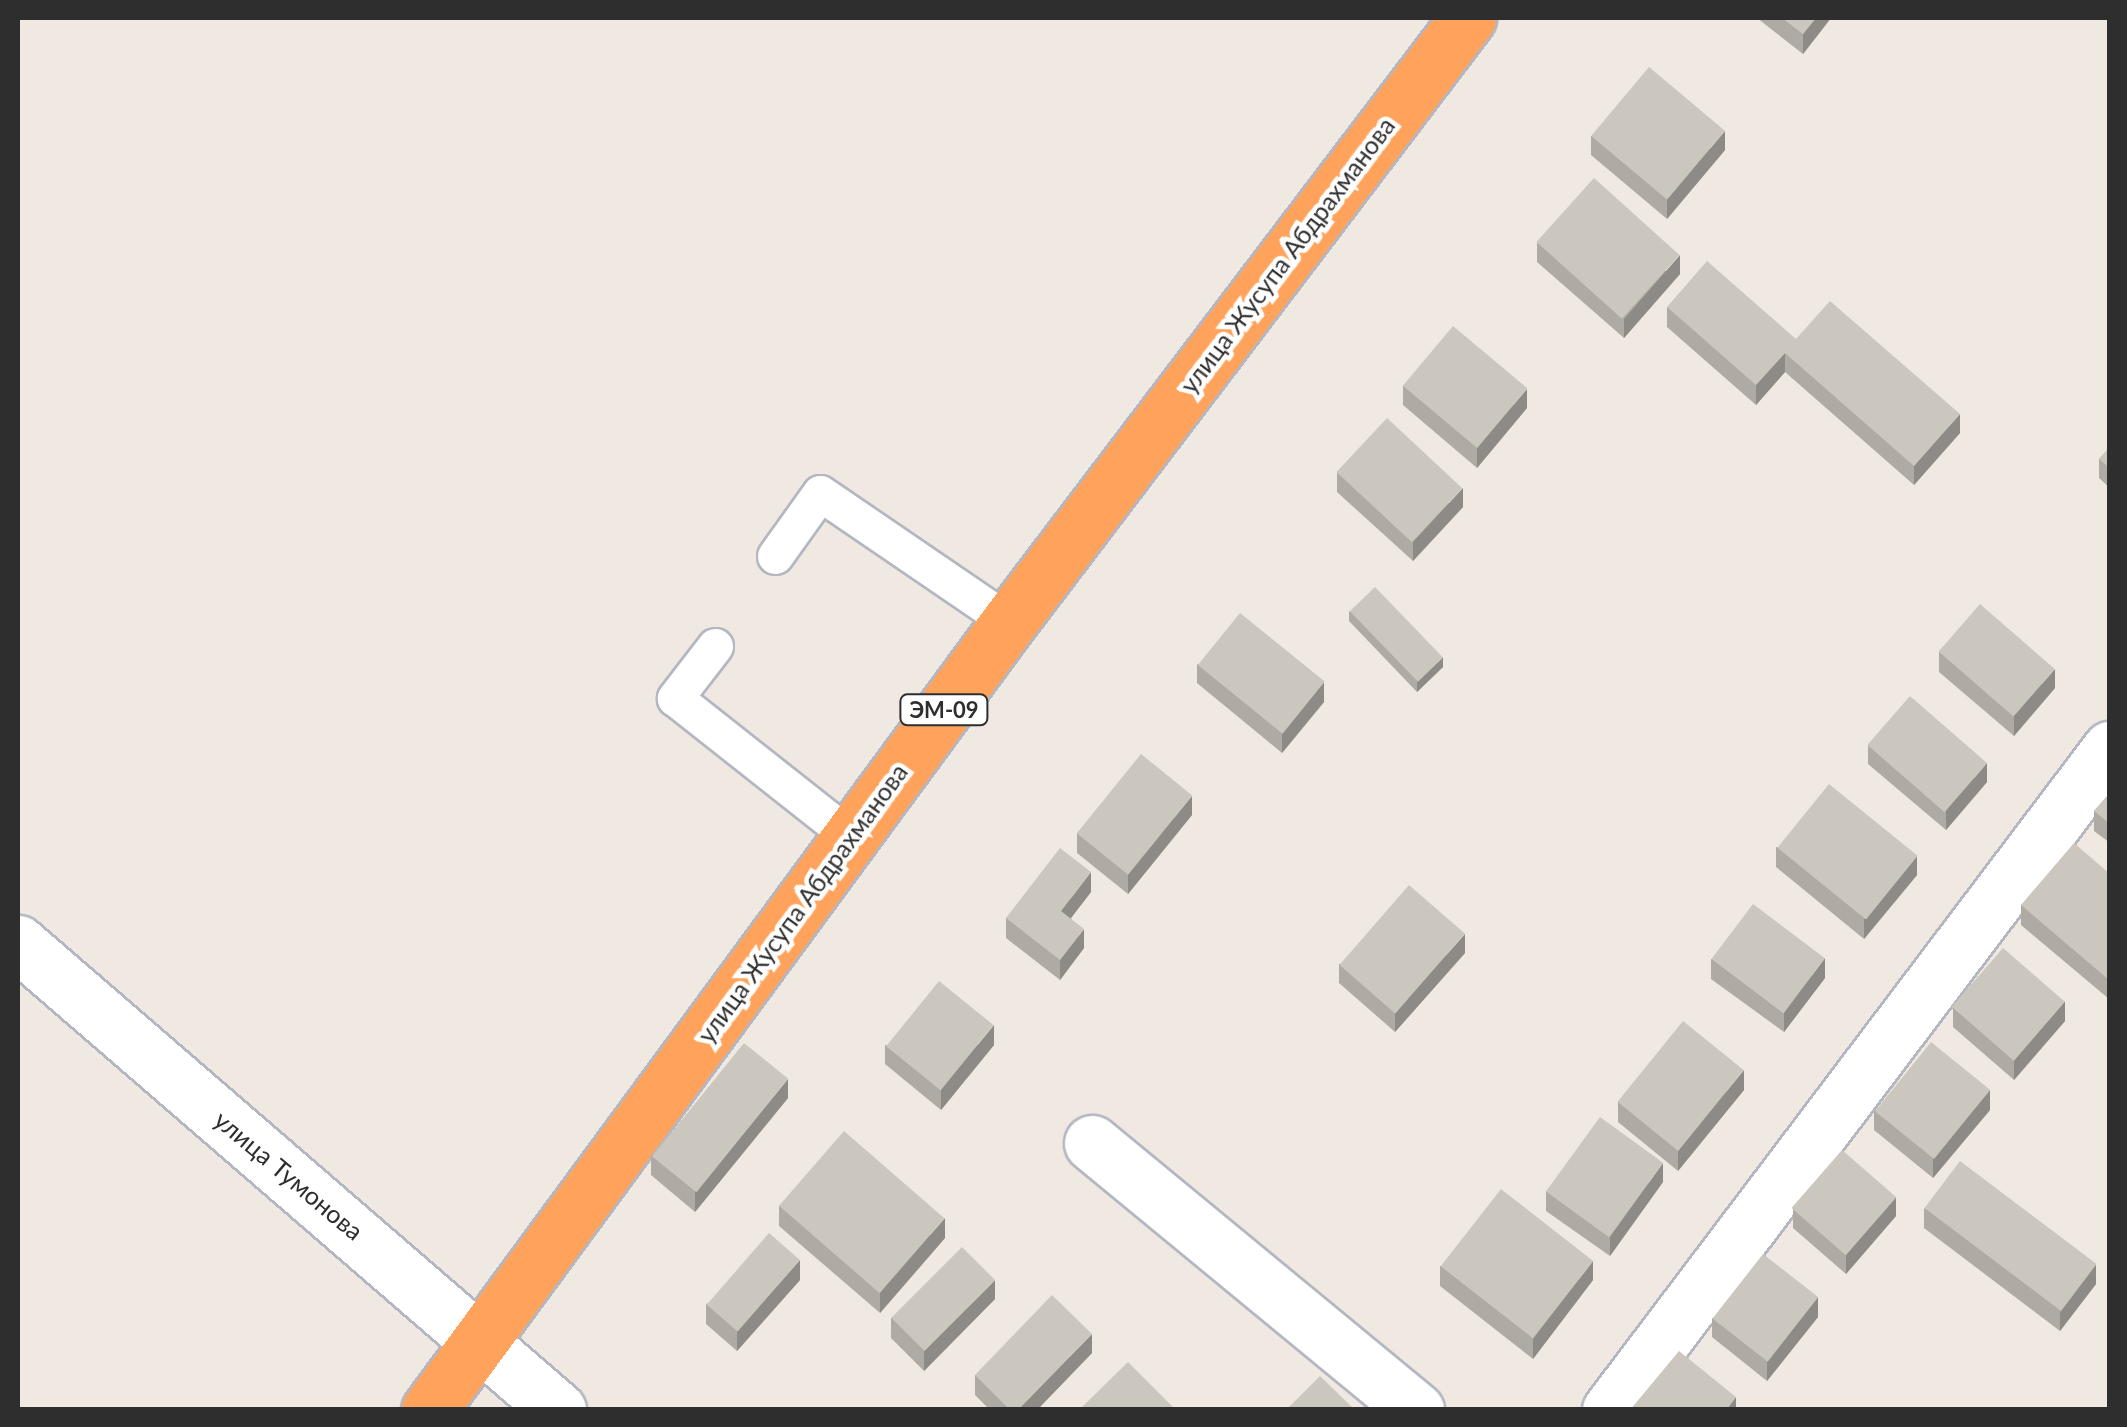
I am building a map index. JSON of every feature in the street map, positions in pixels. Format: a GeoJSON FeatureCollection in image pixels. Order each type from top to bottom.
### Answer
{"type":"FeatureCollection","features":[{"type":"Feature","properties":{"kind":"highway","name":"улица Жусупа Абдрахманова"},"geometry":{"type":"LineString","coordinates":[[429,1410],[1008,622],[1468,18]]}},
{"type":"Feature","properties":{"kind":"street"},"geometry":{"type":"LineString","coordinates":[[1610,1410],[2110,749]]}},
{"type":"Feature","properties":{"kind":"street","name":"улица Тумонова"},"geometry":{"type":"LineString","coordinates":[[18,943],[483,1340],[558,1410]]}},
{"type":"Feature","properties":{"kind":"street"},"geometry":{"type":"LineString","coordinates":[[1092,1144],[1416,1410]]}},
{"type":"Feature","properties":{"kind":"lane"},"geometry":{"type":"LineString","coordinates":[[775,556],[820,493],[1008,622]]}},
{"type":"Feature","properties":{"kind":"lane"},"geometry":{"type":"LineString","coordinates":[[715,646],[675,698],[850,836]]}},
{"type":"Feature","properties":{"kind":"building"},"geometry":{"type":"Polygon","coordinates":[[[1782,18],[1816,18],[1803,34],[1782,18]]]}},
{"type":"Feature","properties":{"kind":"building"},"geometry":{"type":"Polygon","coordinates":[[[1649,67],[1725,131],[1667,200],[1591,136],[1649,67]]]}},
{"type":"Feature","properties":{"kind":"building"},"geometry":{"type":"Polygon","coordinates":[[[1594,178],[1679,255],[1622,319],[1536,242],[1594,178]]]}},
{"type":"Feature","properties":{"kind":"building"},"geometry":{"type":"Polygon","coordinates":[[[1707,261],[1796,339],[1830,301],[1960,414],[1914,466],[1785,353],[1756,385],[1667,307],[1707,261]]]}},
{"type":"Feature","properties":{"kind":"building"},"geometry":{"type":"Polygon","coordinates":[[[1453,326],[1527,388],[1477,448],[1403,386],[1453,326]]]}},
{"type":"Feature","properties":{"kind":"building"},"geometry":{"type":"Polygon","coordinates":[[[1387,418],[1462,488],[1412,542],[1337,472],[1387,418]]]}},
{"type":"Feature","properties":{"kind":"building"},"geometry":{"type":"Polygon","coordinates":[[[2110,447],[2110,468],[2099,459],[2110,447]]]}},
{"type":"Feature","properties":{"kind":"building"},"geometry":{"type":"Polygon","coordinates":[[[1375,587],[1443,657],[1418,682],[1350,611],[1375,587]]]}},
{"type":"Feature","properties":{"kind":"building"},"geometry":{"type":"Polygon","coordinates":[[[1980,604],[2055,669],[2013,716],[1939,652],[1980,604]]]}},
{"type":"Feature","properties":{"kind":"building"},"geometry":{"type":"Polygon","coordinates":[[[1240,613],[1325,682],[1283,734],[1198,665],[1240,613]]]}},
{"type":"Feature","properties":{"kind":"building"},"geometry":{"type":"Polygon","coordinates":[[[1910,696],[1987,763],[1944,812],[1867,745],[1910,696]]]}},
{"type":"Feature","properties":{"kind":"building"},"geometry":{"type":"Polygon","coordinates":[[[1141,754],[1192,796],[1128,875],[1077,833],[1141,754]]]}},
{"type":"Feature","properties":{"kind":"building"},"geometry":{"type":"Polygon","coordinates":[[[1829,784],[1918,856],[1866,919],[1777,848],[1829,784]]]}},
{"type":"Feature","properties":{"kind":"building"},"geometry":{"type":"Polygon","coordinates":[[[2110,793],[2110,824],[2094,811],[2110,793]]]}},
{"type":"Feature","properties":{"kind":"building"},"geometry":{"type":"Polygon","coordinates":[[[2074,843],[2110,874],[2109,980],[2021,905],[2074,843]]]}},
{"type":"Feature","properties":{"kind":"building"},"geometry":{"type":"Polygon","coordinates":[[[1060,848],[1091,872],[1061,911],[1084,929],[1060,960],[1006,918],[1060,848]]]}},
{"type":"Feature","properties":{"kind":"building"},"geometry":{"type":"Polygon","coordinates":[[[1409,885],[1465,934],[1395,1014],[1339,965],[1409,885]]]}},
{"type":"Feature","properties":{"kind":"building"},"geometry":{"type":"Polygon","coordinates":[[[1753,904],[1825,958],[1783,1013],[1711,959],[1753,904]]]}},
{"type":"Feature","properties":{"kind":"building"},"geometry":{"type":"Polygon","coordinates":[[[2003,948],[2065,1002],[2014,1061],[1952,1007],[2003,948]]]}},
{"type":"Feature","properties":{"kind":"building"},"geometry":{"type":"Polygon","coordinates":[[[939,981],[993,1025],[941,1090],[886,1046],[939,981]]]}},
{"type":"Feature","properties":{"kind":"building"},"geometry":{"type":"Polygon","coordinates":[[[1683,1021],[1744,1070],[1678,1151],[1618,1102],[1683,1021]]]}},
{"type":"Feature","properties":{"kind":"building"},"geometry":{"type":"Polygon","coordinates":[[[1931,1042],[1990,1090],[1934,1159],[1875,1111],[1931,1042]]]}},
{"type":"Feature","properties":{"kind":"building"},"geometry":{"type":"Polygon","coordinates":[[[744,1043],[788,1079],[696,1192],[652,1156],[744,1043]]]}},
{"type":"Feature","properties":{"kind":"building"},"geometry":{"type":"Polygon","coordinates":[[[1600,1117],[1663,1163],[1609,1237],[1546,1191],[1600,1117]]]}},
{"type":"Feature","properties":{"kind":"building"},"geometry":{"type":"Polygon","coordinates":[[[844,1131],[944,1218],[879,1293],[779,1206],[844,1131]]]}},
{"type":"Feature","properties":{"kind":"building"},"geometry":{"type":"Polygon","coordinates":[[[1842,1150],[1896,1197],[1846,1255],[1791,1208],[1842,1150]]]}},
{"type":"Feature","properties":{"kind":"building"},"geometry":{"type":"Polygon","coordinates":[[[1960,1161],[2097,1264],[2061,1311],[1924,1208],[1960,1161]]]}},
{"type":"Feature","properties":{"kind":"building"},"geometry":{"type":"Polygon","coordinates":[[[1501,1189],[1593,1261],[1533,1338],[1441,1266],[1501,1189]]]}},
{"type":"Feature","properties":{"kind":"building"},"geometry":{"type":"Polygon","coordinates":[[[769,1233],[800,1260],[738,1332],[707,1305],[769,1233]]]}},
{"type":"Feature","properties":{"kind":"building"},"geometry":{"type":"Polygon","coordinates":[[[962,1247],[995,1280],[925,1351],[891,1318],[962,1247]]]}},
{"type":"Feature","properties":{"kind":"building"},"geometry":{"type":"Polygon","coordinates":[[[1763,1254],[1818,1297],[1768,1362],[1713,1319],[1763,1254]]]}},
{"type":"Feature","properties":{"kind":"building"},"geometry":{"type":"Polygon","coordinates":[[[1052,1295],[1092,1334],[1018,1410],[1010,1410],[975,1375],[1052,1295]]]}},
{"type":"Feature","properties":{"kind":"building"},"geometry":{"type":"Polygon","coordinates":[[[1679,1351],[1736,1397],[1726,1410],[1630,1410],[1679,1351]]]}},
{"type":"Feature","properties":{"kind":"building"},"geometry":{"type":"Polygon","coordinates":[[[1128,1362],[1175,1409],[1079,1410],[1128,1362]]]}},
{"type":"Feature","properties":{"kind":"building"},"geometry":{"type":"Polygon","coordinates":[[[1320,1376],[1355,1410],[1286,1410],[1320,1376]]]}}]}
